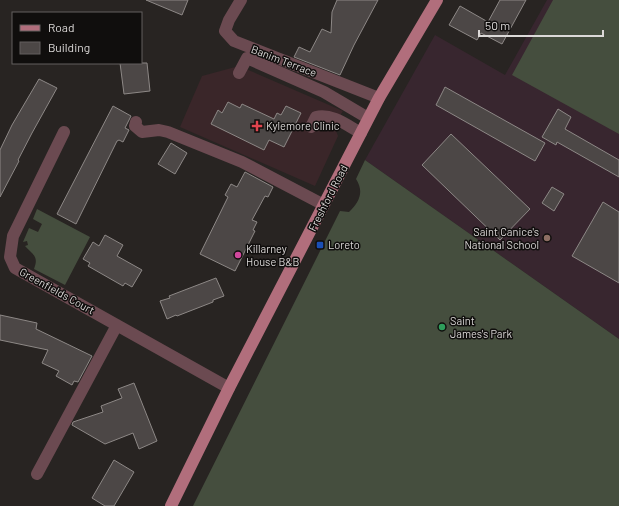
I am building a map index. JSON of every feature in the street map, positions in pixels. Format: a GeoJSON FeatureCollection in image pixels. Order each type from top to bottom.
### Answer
{"type":"FeatureCollection","features":[{"type":"Feature","properties":{"kind":"main road","name":"Freshford Road"},"geometry":{"type":"LineString","coordinates":[[171,506],[229,388],[368,118],[437,0]]}},
{"type":"Feature","properties":{"kind":"street","name":"Banim Terrace"},"geometry":{"type":"LineString","coordinates":[[241,0],[229,20],[225,31],[234,41],[379,98]]}},
{"type":"Feature","properties":{"kind":"street"},"geometry":{"type":"LineString","coordinates":[[239,73],[247,58],[324,92],[368,118]]}},
{"type":"Feature","properties":{"kind":"street"},"geometry":{"type":"LineString","coordinates":[[311,127],[316,117],[323,115],[334,118],[361,133]]}},
{"type":"Feature","properties":{"kind":"street"},"geometry":{"type":"LineString","coordinates":[[136,122],[135,126],[142,132],[159,130],[168,132],[242,162],[324,205]]}},
{"type":"Feature","properties":{"kind":"street","name":"Greenfields Court"},"geometry":{"type":"LineString","coordinates":[[64,132],[13,236],[10,257],[15,268],[229,388]]}},
{"type":"Feature","properties":{"kind":"street"},"geometry":{"type":"LineString","coordinates":[[37,474],[117,325]]}},
{"type":"Feature","properties":{"kind":"shaded area","name":"Saint Canice's National School"},"geometry":{"type":"Polygon","coordinates":[[[547,0],[619,0],[619,339],[365,160],[435,35],[505,75],[547,0]]]}},
{"type":"Feature","properties":{"kind":"shaded area","name":"Kylemore Clinic"},"geometry":{"type":"Polygon","coordinates":[[[239,66],[343,111],[334,125],[338,136],[315,186],[180,127],[202,76],[239,66]]]}},
{"type":"Feature","properties":{"kind":"green space"},"geometry":{"type":"Polygon","coordinates":[[[553,0],[619,0],[619,134],[512,75],[553,0]]]}},
{"type":"Feature","properties":{"kind":"green space","name":"Saint James's Park"},"geometry":{"type":"Polygon","coordinates":[[[365,160],[619,339],[619,506],[193,506],[340,211],[349,212],[356,204],[360,196],[360,188],[356,179],[365,160]]]}},
{"type":"Feature","properties":{"kind":"green space"},"geometry":{"type":"Polygon","coordinates":[[[37,209],[90,237],[65,285],[34,269],[36,261],[35,258],[25,246],[28,245],[27,241],[23,242],[29,228],[38,232],[42,224],[33,219],[37,209]]]}},
{"type":"Feature","properties":{"kind":"building"},"geometry":{"type":"Polygon","coordinates":[[[146,0],[188,0],[182,15],[146,0]]]}},
{"type":"Feature","properties":{"kind":"building"},"geometry":{"type":"Polygon","coordinates":[[[337,0],[378,0],[340,75],[294,57],[299,47],[310,52],[322,29],[331,33],[332,12],[337,0]]]}},
{"type":"Feature","properties":{"kind":"building"},"geometry":{"type":"Polygon","coordinates":[[[500,0],[526,0],[502,44],[481,33],[477,40],[449,25],[460,6],[488,22],[500,0]]]}},
{"type":"Feature","properties":{"kind":"building"},"geometry":{"type":"Polygon","coordinates":[[[147,63],[150,91],[124,94],[120,64],[147,63]]]}},
{"type":"Feature","properties":{"kind":"building"},"geometry":{"type":"Polygon","coordinates":[[[39,79],[57,88],[32,133],[0,197],[0,150],[12,125],[39,79]]]}},
{"type":"Feature","properties":{"kind":"building"},"geometry":{"type":"Polygon","coordinates":[[[445,87],[545,143],[535,161],[436,105],[445,87]]]}},
{"type":"Feature","properties":{"kind":"building"},"geometry":{"type":"Polygon","coordinates":[[[228,102],[240,108],[242,104],[274,119],[277,113],[281,115],[286,106],[301,113],[284,147],[269,140],[264,150],[211,124],[218,110],[222,113],[228,102]]]}},
{"type":"Feature","properties":{"kind":"building"},"geometry":{"type":"Polygon","coordinates":[[[113,106],[131,116],[125,128],[129,130],[123,142],[119,140],[117,141],[76,224],[57,214],[113,106]]]}},
{"type":"Feature","properties":{"kind":"building"},"geometry":{"type":"Polygon","coordinates":[[[558,109],[571,117],[565,129],[619,160],[619,177],[557,142],[556,145],[542,137],[558,109]]]}},
{"type":"Feature","properties":{"kind":"building"},"geometry":{"type":"Polygon","coordinates":[[[451,134],[530,209],[500,240],[422,165],[451,134]]]}},
{"type":"Feature","properties":{"kind":"building"},"geometry":{"type":"Polygon","coordinates":[[[171,143],[187,153],[175,174],[158,164],[171,143]]]}},
{"type":"Feature","properties":{"kind":"building"},"geometry":{"type":"Polygon","coordinates":[[[245,172],[273,187],[268,197],[265,196],[252,220],[257,222],[253,230],[255,231],[235,271],[200,254],[228,197],[225,195],[231,184],[237,187],[245,172]]]}},
{"type":"Feature","properties":{"kind":"building"},"geometry":{"type":"Polygon","coordinates":[[[552,187],[564,194],[554,211],[542,203],[552,187]]]}},
{"type":"Feature","properties":{"kind":"building"},"geometry":{"type":"Polygon","coordinates":[[[603,202],[619,212],[619,283],[572,256],[603,202]]]}},
{"type":"Feature","properties":{"kind":"building"},"geometry":{"type":"Polygon","coordinates":[[[105,235],[123,245],[117,256],[142,270],[132,287],[125,283],[123,286],[88,266],[90,263],[83,259],[93,242],[99,246],[105,235]]]}},
{"type":"Feature","properties":{"kind":"building"},"geometry":{"type":"Polygon","coordinates":[[[216,278],[224,296],[213,300],[213,302],[167,319],[160,301],[170,298],[169,296],[216,278]]]}},
{"type":"Feature","properties":{"kind":"building"},"geometry":{"type":"Polygon","coordinates":[[[0,315],[37,323],[36,329],[92,356],[78,382],[74,381],[72,385],[56,376],[59,371],[42,363],[48,350],[0,340],[0,315]]]}},
{"type":"Feature","properties":{"kind":"building"},"geometry":{"type":"Polygon","coordinates":[[[134,383],[157,441],[139,449],[133,433],[105,444],[72,425],[73,422],[103,412],[101,406],[122,398],[118,389],[134,383]]]}},
{"type":"Feature","properties":{"kind":"building"},"geometry":{"type":"Polygon","coordinates":[[[114,460],[134,472],[114,506],[105,506],[92,498],[114,460]]]}},
{"type":"Feature","properties":{"kind":"place","name":"Kylemore Clinic"},"geometry":{"type":"Point","coordinates":[257,126]}},
{"type":"Feature","properties":{"kind":"place","name":"Saint Canice's National School"},"geometry":{"type":"Point","coordinates":[547,238]}},
{"type":"Feature","properties":{"kind":"place","name":"Loreto"},"geometry":{"type":"Point","coordinates":[320,245]}},
{"type":"Feature","properties":{"kind":"place","name":"Killarney House B&B"},"geometry":{"type":"Point","coordinates":[238,255]}},
{"type":"Feature","properties":{"kind":"place","name":"Saint James's Park"},"geometry":{"type":"Point","coordinates":[442,327]}}]}
